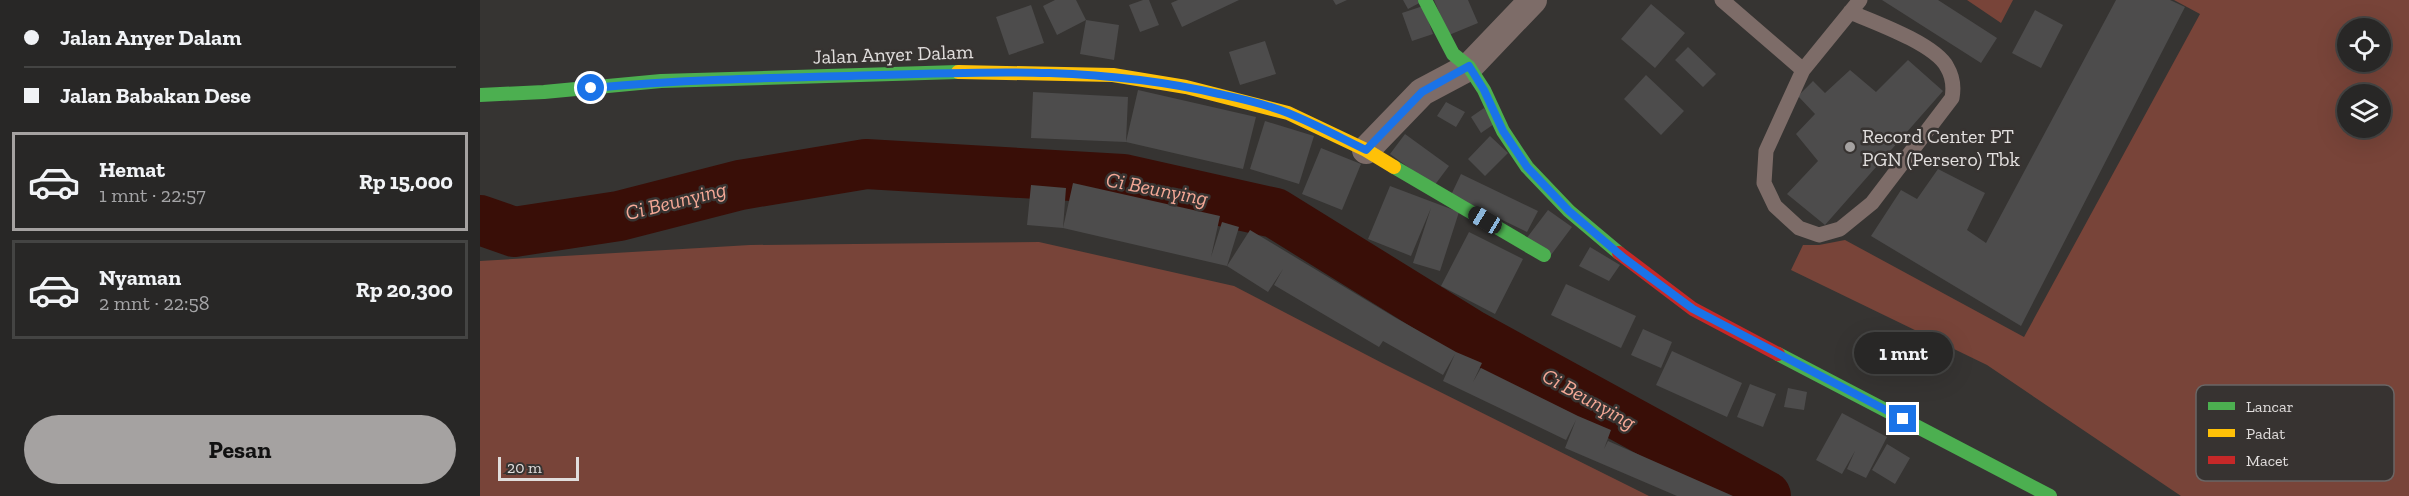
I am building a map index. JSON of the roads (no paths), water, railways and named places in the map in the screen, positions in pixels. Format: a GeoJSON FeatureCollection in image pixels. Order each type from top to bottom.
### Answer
{"type":"FeatureCollection","features":[{"type":"Feature","properties":{"kind":"street"},"geometry":{"type":"LineString","coordinates":[[1425,0],[1454,54],[1469,66],[1484,90],[1503,131],[1527,167],[1569,211],[1596,235],[1684,303],[2050,496]]}},
{"type":"Feature","properties":{"kind":"street"},"geometry":{"type":"LineString","coordinates":[[1366,150],[1422,92],[1469,66],[1533,0]]}},
{"type":"Feature","properties":{"kind":"street","name":"Jalan Anyer Dalam"},"geometry":{"type":"LineString","coordinates":[[480,95],[544,92],[661,81],[751,77],[990,71],[1113,75],[1186,87],[1288,113],[1366,150],[1544,255]]}},
{"type":"Feature","properties":{"kind":"lane"},"geometry":{"type":"LineString","coordinates":[[1722,0],[1803,70]]}},
{"type":"Feature","properties":{"kind":"lane"},"geometry":{"type":"LineString","coordinates":[[1850,12],[1914,39],[1946,64],[1954,83],[1952,98],[1872,203],[1840,229],[1819,235],[1799,228],[1775,206],[1764,183],[1766,151],[1803,70],[1850,12],[1860,0]]}},
{"type":"Feature","properties":{"kind":"waterway","name":"Ci Beunying"},"geometry":{"type":"LineString","coordinates":[[480,220],[514,232],[619,216],[740,185],[866,164],[1123,179],[1275,213],[1472,335],[1766,496]]}},
{"type":"Feature","properties":{"kind":"place","name":"Record Center PT PGN (Persero) Tbk"},"geometry":{"type":"Point","coordinates":[1850,147]}}]}
